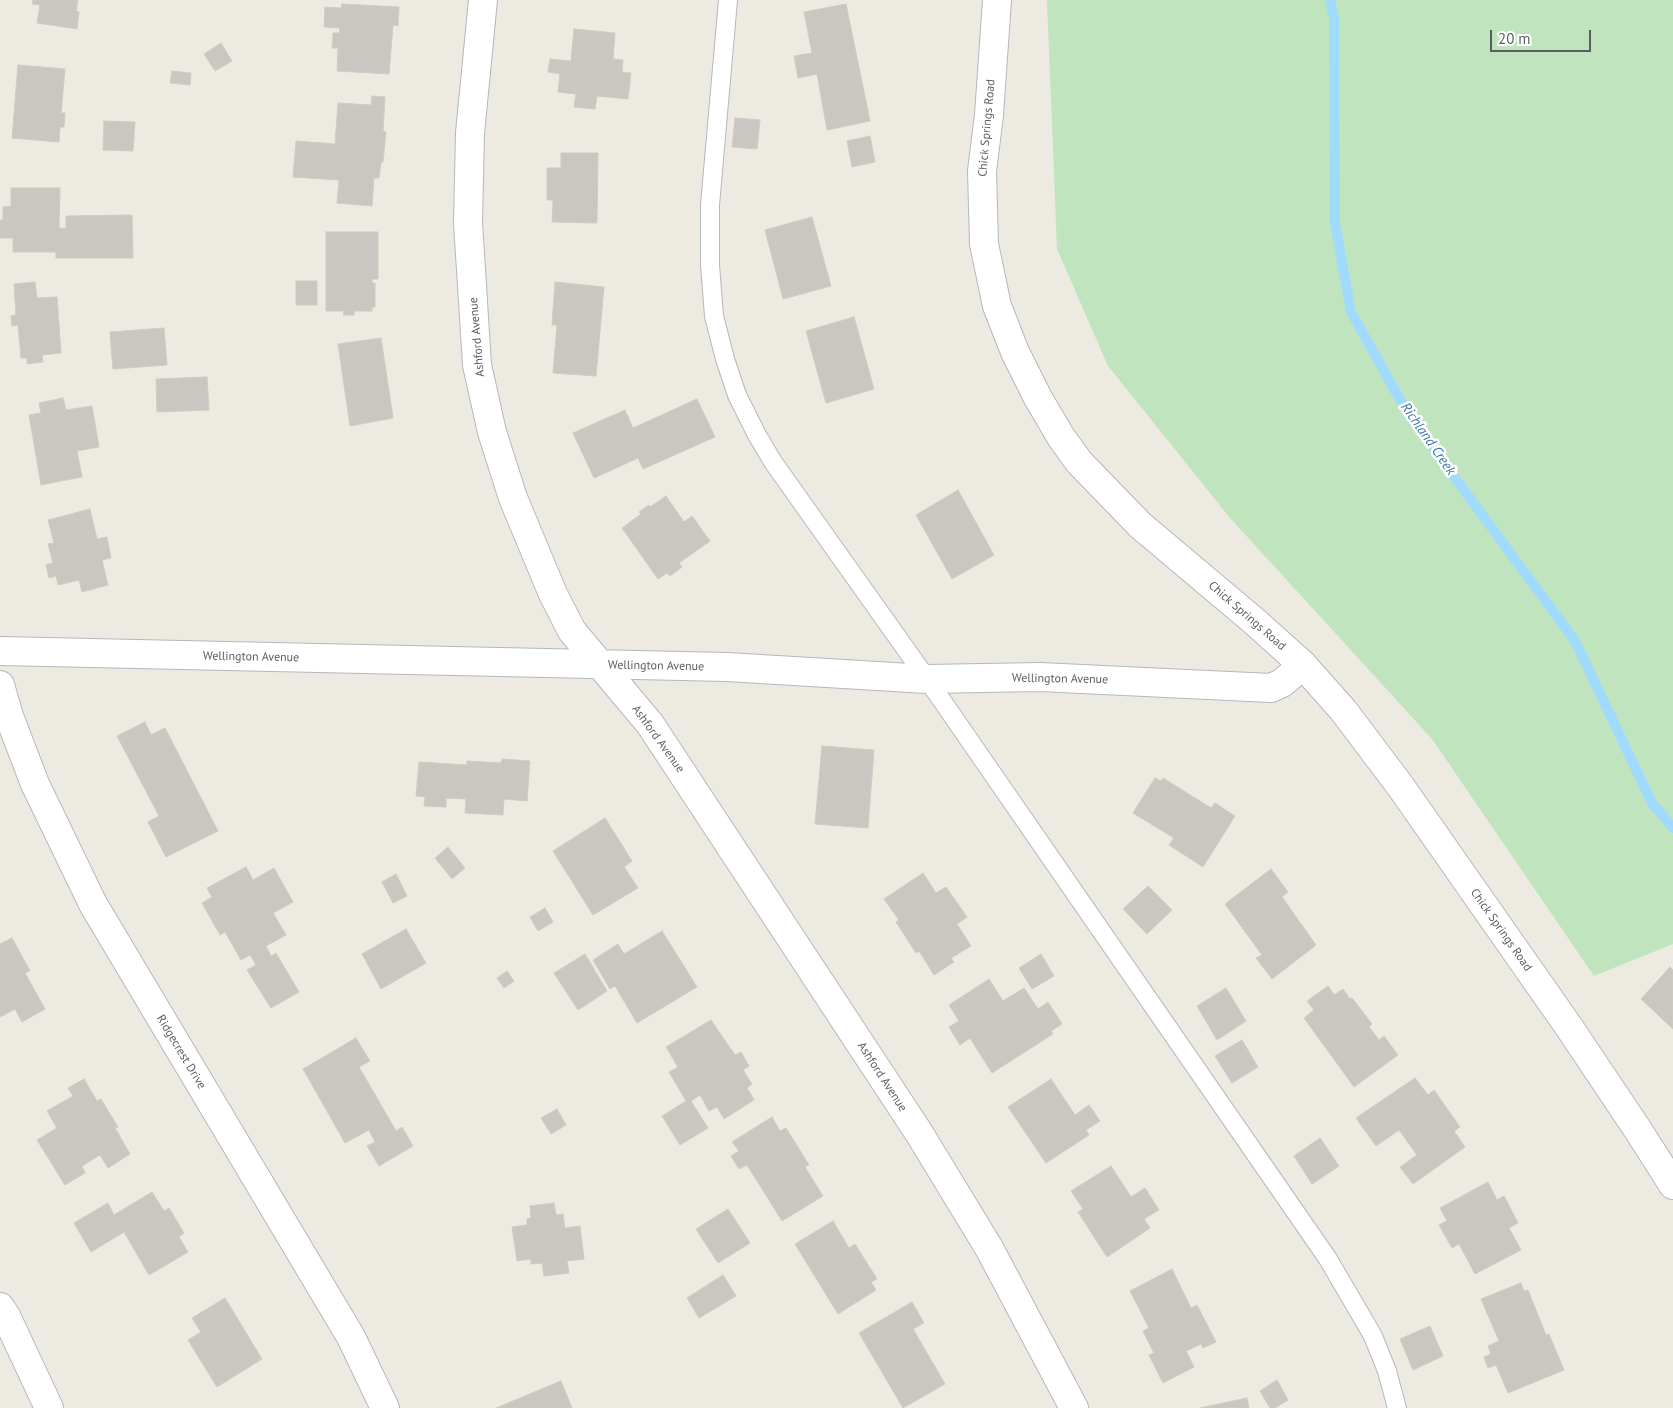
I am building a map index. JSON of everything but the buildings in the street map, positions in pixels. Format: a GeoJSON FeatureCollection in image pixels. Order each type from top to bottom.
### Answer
{"type":"FeatureCollection","features":[{"type":"Feature","properties":{"kind":"street","name":"Ashford Avenue"},"geometry":{"type":"LineString","coordinates":[[483,0],[470,133],[468,214],[477,365],[492,432],[513,498],[553,594],[572,631],[650,724],[919,1133],[989,1248],[1074,1408]]}},
{"type":"Feature","properties":{"kind":"street","name":"Chick Springs Road"},"geometry":{"type":"LineString","coordinates":[[996,0],[989,115],[982,172],[984,244],[997,306],[1015,352],[1038,398],[1078,462],[1140,525],[1254,620],[1303,665],[1343,710],[1401,787],[1569,1027],[1673,1185]]}},
{"type":"Feature","properties":{"kind":"street","name":"Wellington Avenue"},"geometry":{"type":"LineString","coordinates":[[0,651],[728,668],[928,679],[1040,677],[1271,688],[1282,684],[1303,665]]}},
{"type":"Feature","properties":{"kind":"street","name":"Ridgecrest Drive"},"geometry":{"type":"LineString","coordinates":[[0,685],[9,716],[35,784],[93,904],[351,1337],[386,1408]]}},
{"type":"Feature","properties":{"kind":"street"},"geometry":{"type":"LineString","coordinates":[[0,1307],[49,1408]]}},
{"type":"Feature","properties":{"kind":"lane"},"geometry":{"type":"LineString","coordinates":[[728,0],[710,205],[710,265],[714,316],[737,395],[773,462],[928,679],[1328,1259],[1373,1336],[1387,1370],[1397,1408]]}},
{"type":"Feature","properties":{"kind":"green space"},"geometry":{"type":"Polygon","coordinates":[[[1047,0],[1673,0],[1673,944],[1594,976],[1432,739],[1230,518],[1108,366],[1057,249],[1047,0]]]}},
{"type":"Feature","properties":{"kind":"waterway","name":"Richland Creek"},"geometry":{"type":"LineString","coordinates":[[1330,0],[1334,18],[1335,223],[1351,312],[1408,414],[1575,641],[1652,803],[1673,828]]}}]}
